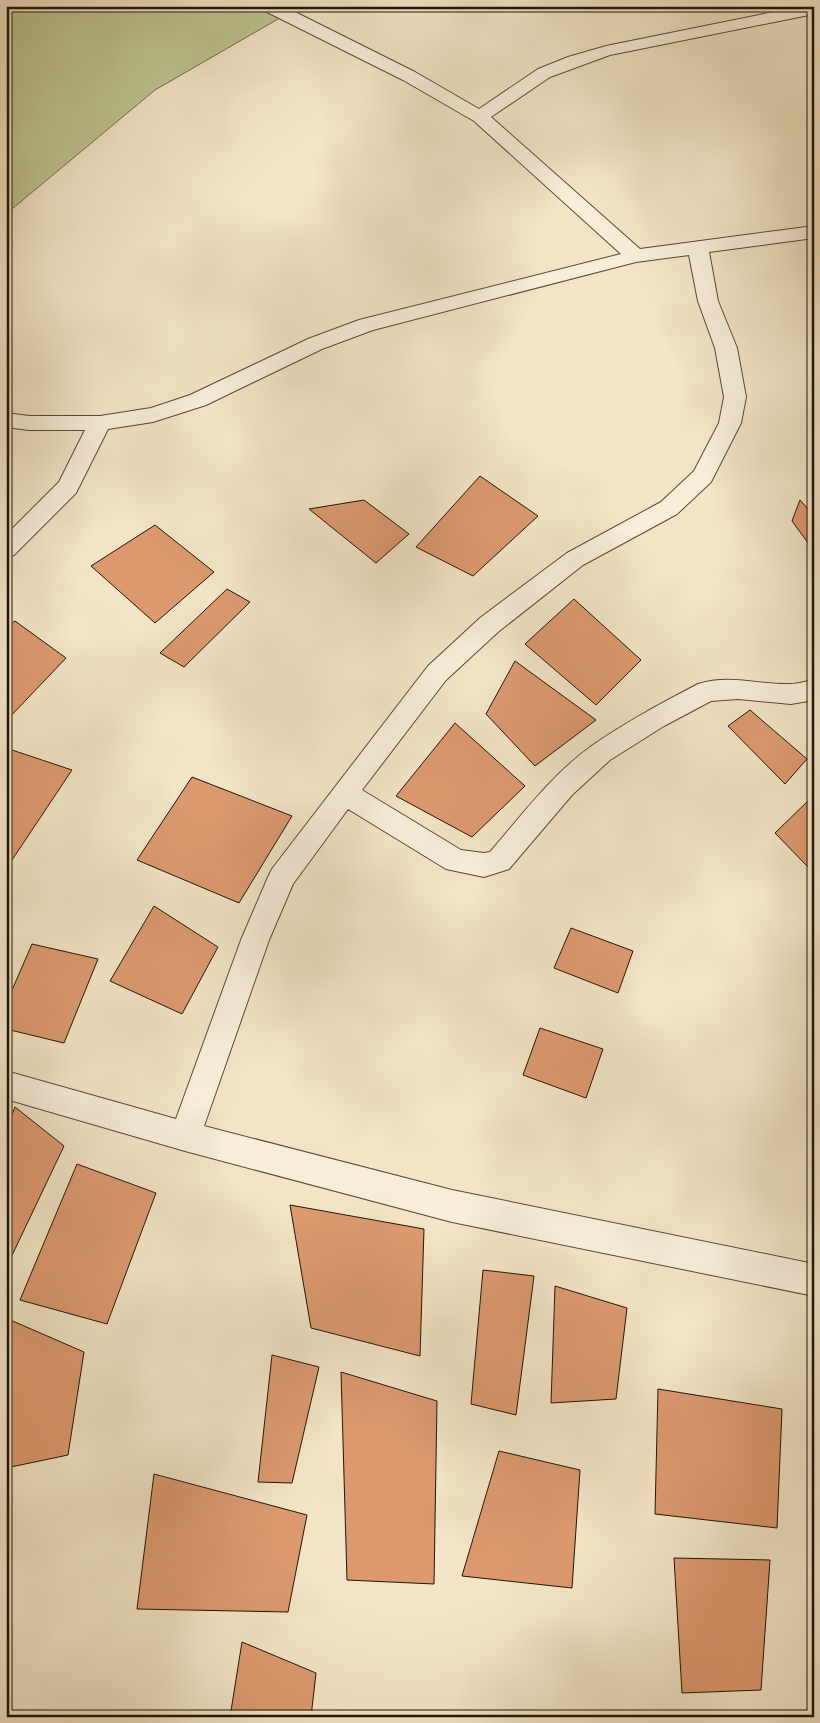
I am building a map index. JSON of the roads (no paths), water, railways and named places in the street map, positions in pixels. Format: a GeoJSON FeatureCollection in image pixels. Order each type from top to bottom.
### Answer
{"type":"FeatureCollection","features":[{"type":"Feature","properties":{"kind":"street"},"geometry":{"type":"LineString","coordinates":[[269,6],[409,76],[480,117],[636,256]]}},
{"type":"Feature","properties":{"kind":"street"},"geometry":{"type":"LineString","coordinates":[[480,117],[544,73],[574,61],[606,51],[814,9]]}},
{"type":"Feature","properties":{"kind":"street"},"geometry":{"type":"LineString","coordinates":[[6,420],[29,423],[100,424],[152,415],[198,400],[315,344],[366,325],[522,283],[636,256],[814,232]]}},
{"type":"Feature","properties":{"kind":"street"},"geometry":{"type":"LineString","coordinates":[[184,1136],[255,940],[282,877],[344,793],[437,674],[489,625],[575,559],[669,508],[703,476],[730,423],[735,397],[726,348],[708,301],[698,248]]}},
{"type":"Feature","properties":{"kind":"street"},"geometry":{"type":"LineString","coordinates":[[6,549],[68,487],[100,424]]}},
{"type":"Feature","properties":{"kind":"street"},"geometry":{"type":"LineString","coordinates":[[344,793],[456,861],[484,865],[499,861],[563,787],[601,753],[655,719],[707,692],[738,689],[791,694],[814,690]]}},
{"type":"Feature","properties":{"kind":"street"},"geometry":{"type":"LineString","coordinates":[[6,1085],[184,1136],[452,1206],[814,1280]]}}]}
